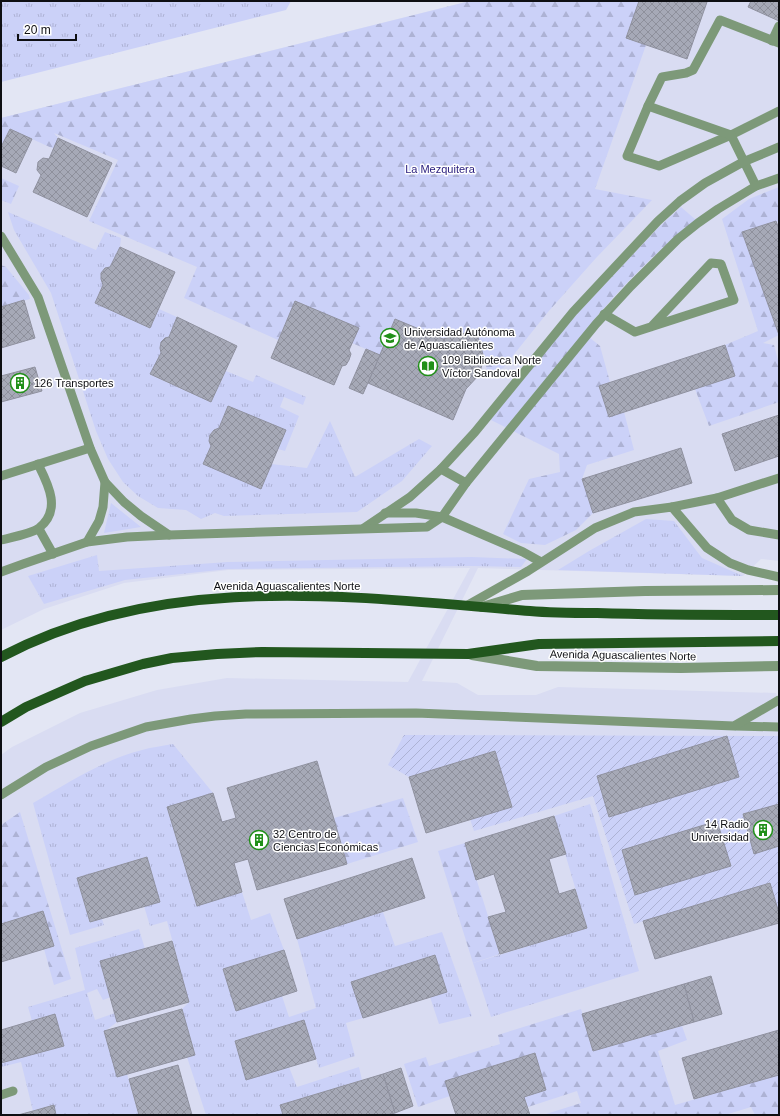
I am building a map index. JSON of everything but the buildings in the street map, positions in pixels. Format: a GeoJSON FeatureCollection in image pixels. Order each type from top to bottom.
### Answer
{"type":"FeatureCollection","features":[{"type":"Feature","properties":{"kind":"main road","name":"Avenida Aguascalientes Norte"},"geometry":{"type":"LineString","coordinates":[[3,656],[33,642],[96,620],[131,611],[198,599],[263,596],[357,597],[531,611],[668,615],[779,615]]}},
{"type":"Feature","properties":{"kind":"main road","name":"Avenida Aguascalientes Norte"},"geometry":{"type":"LineString","coordinates":[[1,722],[26,707],[85,681],[143,664],[172,658],[262,652],[468,654],[539,644],[779,642]]}},
{"type":"Feature","properties":{"kind":"street","name":"Avenida Aguascalientes Norte"},"geometry":{"type":"LineString","coordinates":[[482,607],[522,595],[646,591],[779,590]]}},
{"type":"Feature","properties":{"kind":"street","name":"Avenida Aguascalientes Norte"},"geometry":{"type":"LineString","coordinates":[[468,654],[537,666],[681,668],[779,666]]}},
{"type":"Feature","properties":{"kind":"lane"},"geometry":{"type":"LineString","coordinates":[[779,26],[776,42],[720,20],[693,70],[686,73],[662,77],[627,156],[659,166],[731,135],[779,111]]}},
{"type":"Feature","properties":{"kind":"lane"},"geometry":{"type":"LineString","coordinates":[[648,106],[731,135],[756,186]]}},
{"type":"Feature","properties":{"kind":"lane"},"geometry":{"type":"LineString","coordinates":[[364,528],[410,497],[441,469],[475,432],[573,312],[658,221],[680,201],[705,183],[743,162],[779,147]]}},
{"type":"Feature","properties":{"kind":"lane"},"geometry":{"type":"LineString","coordinates":[[1,572],[87,542],[127,537],[427,527],[442,517],[466,483],[604,314],[678,239],[718,209],[756,186],[779,178]]}},
{"type":"Feature","properties":{"kind":"lane"},"geometry":{"type":"LineString","coordinates":[[1,236],[38,297],[90,448],[105,482],[124,502],[141,516],[169,535]]}},
{"type":"Feature","properties":{"kind":"lane"},"geometry":{"type":"LineString","coordinates":[[604,314],[635,332],[651,327],[734,300],[721,264],[711,263],[651,327]]}},
{"type":"Feature","properties":{"kind":"lane"},"geometry":{"type":"LineString","coordinates":[[1,476],[90,448]]}},
{"type":"Feature","properties":{"kind":"lane"},"geometry":{"type":"LineString","coordinates":[[1,540],[39,529],[50,516],[52,499],[48,483],[38,464]]}},
{"type":"Feature","properties":{"kind":"lane"},"geometry":{"type":"LineString","coordinates":[[441,469],[466,483]]}},
{"type":"Feature","properties":{"kind":"lane"},"geometry":{"type":"LineString","coordinates":[[468,605],[528,571],[595,528],[634,512],[672,507],[717,498],[779,478]]}},
{"type":"Feature","properties":{"kind":"lane"},"geometry":{"type":"LineString","coordinates":[[87,542],[99,521],[103,507],[105,482]]}},
{"type":"Feature","properties":{"kind":"lane"},"geometry":{"type":"LineString","coordinates":[[717,498],[732,520],[749,530],[779,535]]}},
{"type":"Feature","properties":{"kind":"lane"},"geometry":{"type":"LineString","coordinates":[[672,507],[707,548],[730,562],[748,570],[779,576]]}},
{"type":"Feature","properties":{"kind":"lane"},"geometry":{"type":"LineString","coordinates":[[386,513],[416,513],[442,517],[524,552],[541,562]]}},
{"type":"Feature","properties":{"kind":"lane"},"geometry":{"type":"LineString","coordinates":[[39,529],[53,554]]}},
{"type":"Feature","properties":{"kind":"lane"},"geometry":{"type":"LineString","coordinates":[[734,726],[779,700]]}},
{"type":"Feature","properties":{"kind":"lane"},"geometry":{"type":"LineString","coordinates":[[1,795],[46,767],[91,746],[146,727],[199,718],[246,714],[416,713],[779,727]]}},
{"type":"Feature","properties":{"kind":"lane"},"geometry":{"type":"LineString","coordinates":[[1,1095],[13,1091]]}},
{"type":"Feature","properties":{"kind":"shaded area","name":"Universidad Autónoma de Aguascalientes"},"geometry":{"type":"Polygon","coordinates":[[[470,1],[779,1],[779,561],[761,559],[743,576],[478,568],[422,681],[457,683],[478,695],[536,695],[558,687],[776,693],[779,701],[779,1115],[1,1115],[1,755],[12,747],[80,713],[157,690],[227,678],[408,682],[470,568],[228,570],[124,583],[44,609],[1,630],[1,118],[470,1]]]}},
{"type":"Feature","properties":{"kind":"green space"},"geometry":{"type":"Polygon","coordinates":[[[1,1],[291,1],[286,10],[1,82],[1,1]]]}},
{"type":"Feature","properties":{"kind":"green space","name":"La Mezquitera"},"geometry":{"type":"Polygon","coordinates":[[[470,1],[639,1],[626,38],[646,45],[595,189],[652,200],[596,258],[548,312],[503,368],[488,374],[484,358],[443,339],[380,355],[352,343],[359,328],[295,302],[278,340],[184,298],[197,267],[89,221],[118,160],[54,133],[58,138],[54,149],[10,129],[1,147],[1,118],[470,1]]]}},
{"type":"Feature","properties":{"kind":"green space"},"geometry":{"type":"Polygon","coordinates":[[[1,178],[19,186],[11,204],[1,200],[1,178]]]}},
{"type":"Feature","properties":{"kind":"green space"},"geometry":{"type":"Polygon","coordinates":[[[779,187],[779,221],[742,232],[779,335],[763,343],[774,345],[779,364],[779,402],[709,426],[695,389],[735,376],[725,345],[758,331],[722,219],[749,199],[779,187]]]}},
{"type":"Feature","properties":{"kind":"green space"},"geometry":{"type":"Polygon","coordinates":[[[681,207],[696,220],[665,246],[622,287],[584,333],[600,346],[610,382],[599,386],[609,417],[624,412],[634,450],[587,465],[582,479],[593,513],[576,530],[545,545],[521,543],[503,534],[529,479],[560,472],[559,454],[489,419],[576,315],[659,227],[681,207]]]}},
{"type":"Feature","properties":{"kind":"green space"},"geometry":{"type":"Polygon","coordinates":[[[8,212],[96,250],[105,232],[121,238],[120,247],[110,267],[101,273],[103,285],[95,303],[150,328],[159,309],[177,317],[169,337],[165,338],[161,342],[161,353],[151,375],[211,402],[226,371],[253,382],[256,375],[306,397],[303,405],[284,397],[280,407],[299,416],[285,451],[278,449],[228,406],[219,428],[213,431],[210,435],[209,440],[211,446],[271,464],[307,468],[330,421],[355,477],[419,439],[432,446],[402,481],[357,512],[224,516],[215,513],[201,519],[186,510],[158,508],[138,496],[123,482],[108,459],[96,431],[51,293],[14,230],[8,212]]]}},
{"type":"Feature","properties":{"kind":"green space"},"geometry":{"type":"Polygon","coordinates":[[[1,265],[6,267],[29,295],[30,299],[1,307],[1,265]]]}},
{"type":"Feature","properties":{"kind":"green space"},"geometry":{"type":"Polygon","coordinates":[[[111,503],[141,527],[104,533],[111,503]]]}},
{"type":"Feature","properties":{"kind":"green space"},"geometry":{"type":"Polygon","coordinates":[[[646,519],[674,521],[702,558],[743,576],[558,570],[646,519]]]}},
{"type":"Feature","properties":{"kind":"green space"},"geometry":{"type":"Polygon","coordinates":[[[97,555],[99,571],[228,562],[472,557],[527,559],[521,567],[470,566],[228,569],[125,580],[44,604],[28,576],[97,555]]]}},
{"type":"Feature","properties":{"kind":"green space"},"geometry":{"type":"Polygon","coordinates":[[[404,735],[779,736],[779,913],[770,883],[634,924],[593,796],[474,831],[470,819],[512,807],[495,751],[409,777],[388,765],[404,735]]]}},
{"type":"Feature","properties":{"kind":"green space"},"geometry":{"type":"Polygon","coordinates":[[[173,744],[213,793],[168,807],[197,905],[242,892],[251,920],[270,913],[284,950],[223,969],[236,1010],[282,996],[289,1017],[316,1008],[297,939],[383,912],[395,946],[442,932],[472,1016],[439,1024],[430,997],[446,991],[435,955],[351,982],[363,1018],[346,1023],[355,1056],[319,1068],[304,1020],[235,1041],[246,1079],[289,1067],[297,1087],[359,1067],[362,1080],[280,1105],[283,1115],[206,1115],[187,1057],[195,1054],[182,1009],[189,1002],[167,921],[150,926],[144,906],[146,857],[77,878],[90,922],[102,919],[104,925],[70,935],[33,803],[86,773],[113,760],[146,749],[173,744]]]}},
{"type":"Feature","properties":{"kind":"green space"},"geometry":{"type":"Polygon","coordinates":[[[403,798],[418,842],[347,864],[334,818],[403,798]]]}},
{"type":"Feature","properties":{"kind":"green space"},"geometry":{"type":"Polygon","coordinates":[[[590,804],[639,971],[491,1017],[473,963],[587,928],[554,816],[590,804]]]}},
{"type":"Feature","properties":{"kind":"green space"},"geometry":{"type":"Polygon","coordinates":[[[20,812],[71,979],[54,985],[44,949],[43,911],[1,924],[1,825],[20,812]]]}},
{"type":"Feature","properties":{"kind":"green space"},"geometry":{"type":"Polygon","coordinates":[[[465,843],[500,954],[473,963],[438,851],[465,843]]]}},
{"type":"Feature","properties":{"kind":"green space"},"geometry":{"type":"Polygon","coordinates":[[[139,929],[145,949],[111,997],[103,1000],[97,989],[87,993],[95,1020],[115,1013],[117,1022],[104,1032],[127,1074],[139,1115],[56,1115],[53,1105],[33,1111],[21,1062],[1,1067],[1,1063],[64,1046],[55,1015],[32,1021],[28,1007],[85,990],[75,948],[139,929]]]}},
{"type":"Feature","properties":{"kind":"green space"},"geometry":{"type":"Polygon","coordinates":[[[581,1009],[593,1051],[682,1026],[687,1040],[658,1051],[675,1105],[779,1075],[779,1115],[755,1115],[751,1107],[725,1115],[543,1115],[581,1103],[577,1091],[528,1107],[524,1097],[546,1090],[535,1053],[446,1081],[450,1096],[418,1107],[404,1064],[426,1057],[429,1066],[500,1044],[498,1035],[581,1009]]]}},
{"type":"Feature","properties":{"kind":"place","name":"Universidad Autónoma de Aguascalientes"},"geometry":{"type":"Point","coordinates":[390,338]}},
{"type":"Feature","properties":{"kind":"place","name":"109 Biblioteca Norte Víctor Sandoval"},"geometry":{"type":"Point","coordinates":[428,366]}},
{"type":"Feature","properties":{"kind":"place","name":"126 Transportes"},"geometry":{"type":"Point","coordinates":[20,383]}},
{"type":"Feature","properties":{"kind":"place","name":"14 Radio Universidad"},"geometry":{"type":"Point","coordinates":[763,830]}},
{"type":"Feature","properties":{"kind":"place","name":"32 Centro de Ciencias Económicas"},"geometry":{"type":"Point","coordinates":[259,840]}}]}
